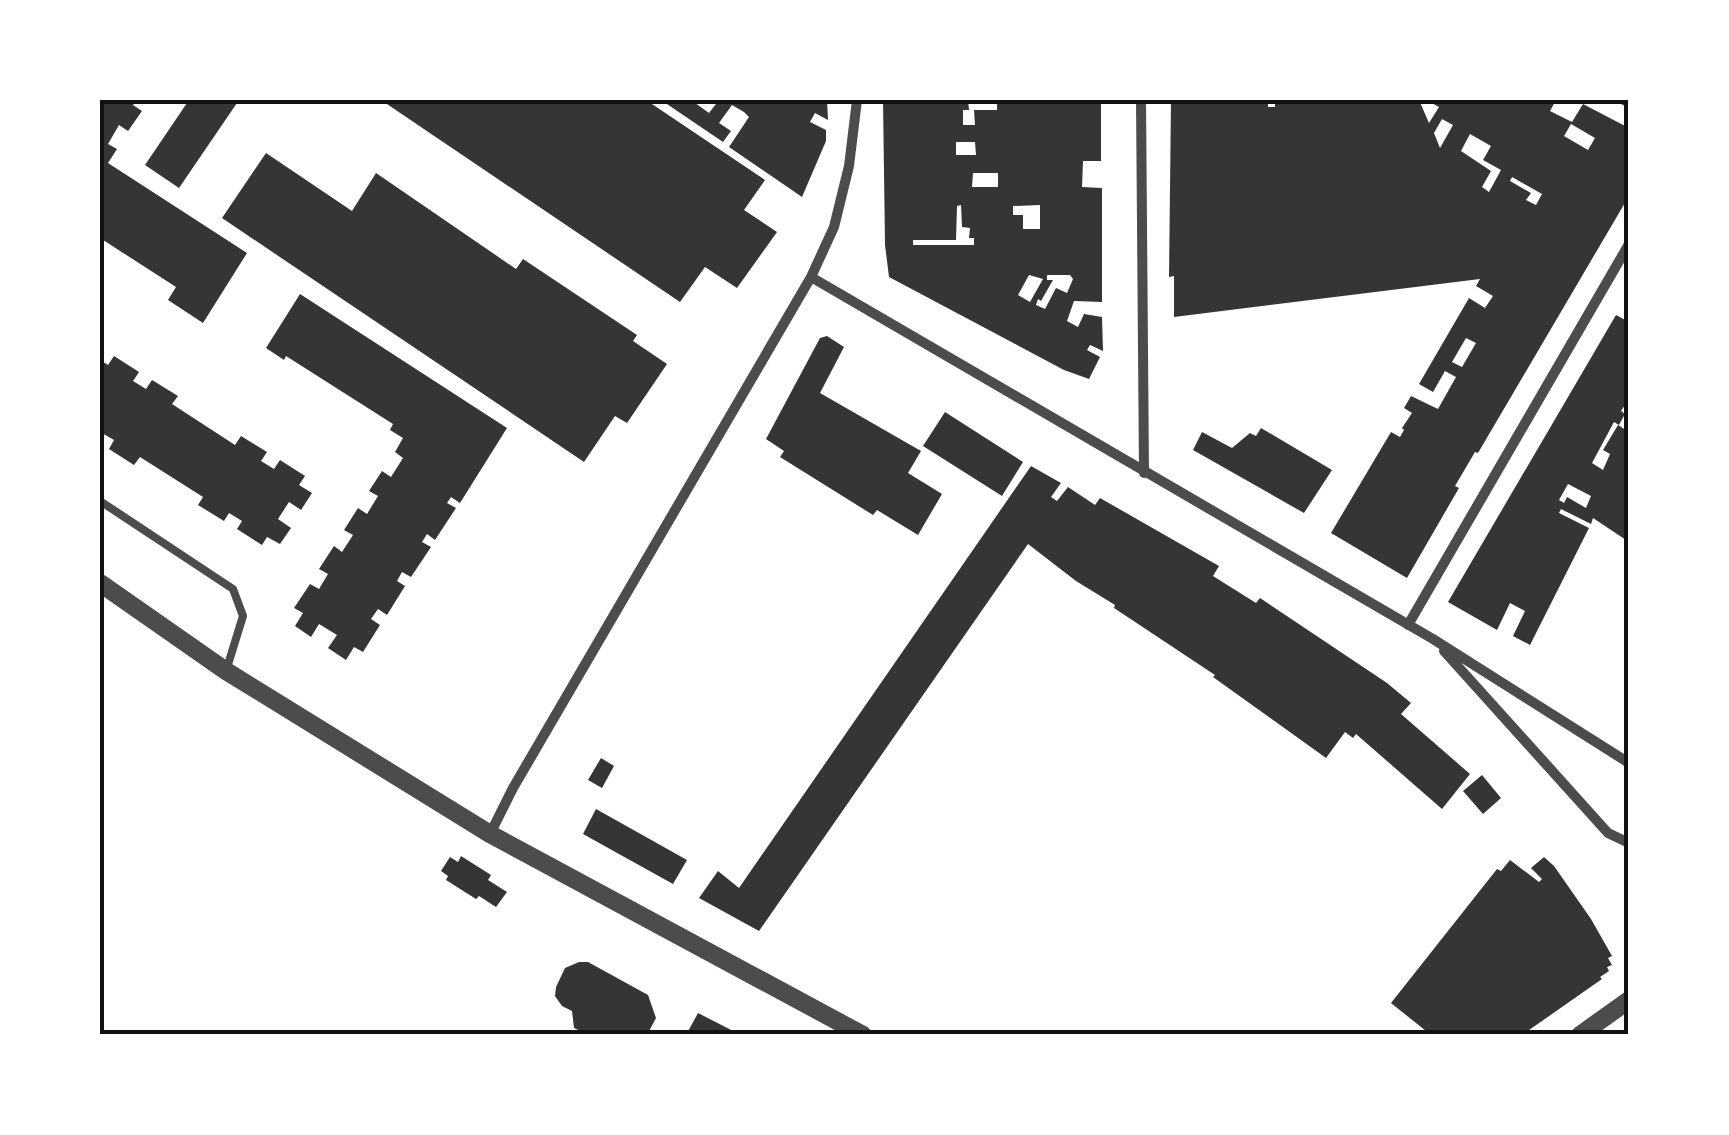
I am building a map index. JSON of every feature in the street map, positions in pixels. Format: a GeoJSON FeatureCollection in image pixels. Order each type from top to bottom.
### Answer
{"type":"FeatureCollection","features":[{"type":"Feature","properties":{"kind":"street"},"geometry":{"type":"LineString","coordinates":[[490,834],[513,788],[811,278],[834,227],[857,100]]}},
{"type":"Feature","properties":{"kind":"street"},"geometry":{"type":"LineString","coordinates":[[1142,100],[1144,473]]}},
{"type":"Feature","properties":{"kind":"street"},"geometry":{"type":"LineString","coordinates":[[1408,625],[1629,244]]}},
{"type":"Feature","properties":{"kind":"street"},"geometry":{"type":"LineString","coordinates":[[811,278],[1408,625],[1629,763]]}},
{"type":"Feature","properties":{"kind":"street"},"geometry":{"type":"LineString","coordinates":[[100,582],[226,671],[490,834],[863,1035]]}},
{"type":"Feature","properties":{"kind":"street"},"geometry":{"type":"LineString","coordinates":[[1433,640],[1608,833],[1629,843]]}},
{"type":"Feature","properties":{"kind":"street"},"geometry":{"type":"LineString","coordinates":[[1580,1035],[1629,1000]]}},
{"type":"Feature","properties":{"kind":"lane"},"geometry":{"type":"LineString","coordinates":[[100,500],[232,589],[243,616],[226,671]]}},
{"type":"Feature","properties":{"kind":"building"},"geometry":{"type":"Polygon","coordinates":[[[100,100],[136,100],[133,105],[142,111],[128,131],[119,125],[108,144],[117,149],[108,163],[247,253],[203,323],[168,300],[176,287],[100,238],[100,100]]]}},
{"type":"Feature","properties":{"kind":"building"},"geometry":{"type":"Polygon","coordinates":[[[189,100],[239,100],[179,188],[145,165],[189,100]]]}},
{"type":"Feature","properties":{"kind":"building"},"geometry":{"type":"Polygon","coordinates":[[[381,100],[646,100],[765,180],[744,210],[777,232],[737,288],[705,267],[680,302],[381,100]]]}},
{"type":"Feature","properties":{"kind":"building"},"geometry":{"type":"Polygon","coordinates":[[[661,100],[691,100],[709,113],[719,100],[827,100],[828,120],[815,113],[810,122],[826,130],[826,141],[802,197],[729,147],[749,117],[744,112],[732,105],[719,123],[731,131],[723,142],[661,100]]]}},
{"type":"Feature","properties":{"kind":"building"},"geometry":{"type":"Polygon","coordinates":[[[883,100],[968,100],[963,125],[975,125],[974,110],[997,110],[997,100],[1101,100],[1101,161],[1083,161],[1082,187],[1102,188],[1102,302],[1074,301],[1067,321],[1078,327],[1084,314],[1102,317],[1103,351],[1090,345],[1087,350],[1100,357],[1089,379],[1064,370],[889,277],[883,100]],[[956,142],[956,155],[976,155],[975,142],[956,142]],[[973,173],[972,187],[998,187],[998,173],[973,173]],[[961,205],[957,206],[956,240],[913,240],[913,245],[974,245],[974,238],[969,238],[970,228],[962,227],[961,205]],[[1040,205],[1013,206],[1013,215],[1023,215],[1023,229],[1040,229],[1040,205]],[[1029,275],[1018,295],[1030,302],[1043,279],[1029,275]],[[1047,275],[1047,280],[1053,280],[1036,305],[1045,309],[1056,288],[1067,293],[1073,279],[1070,275],[1047,275]]]}},
{"type":"Feature","properties":{"kind":"building"},"geometry":{"type":"Polygon","coordinates":[[[1171,100],[1268,100],[1268,107],[1275,107],[1275,100],[1419,100],[1429,123],[1439,107],[1426,100],[1556,100],[1550,111],[1572,122],[1583,104],[1629,128],[1629,196],[1455,486],[1459,488],[1407,578],[1331,533],[1391,432],[1400,437],[1412,413],[1404,408],[1411,396],[1438,409],[1456,377],[1445,371],[1433,392],[1419,384],[1469,298],[1485,308],[1493,296],[1476,286],[1480,279],[1174,317],[1174,276],[1169,277],[1171,100]],[[1442,119],[1434,133],[1440,148],[1453,125],[1442,119]],[[1571,124],[1564,136],[1588,150],[1595,138],[1571,124]],[[1470,134],[1461,151],[1491,171],[1482,187],[1489,192],[1501,170],[1483,160],[1491,146],[1470,134]],[[1512,177],[1510,181],[1531,193],[1526,200],[1536,205],[1542,194],[1512,177]],[[1466,338],[1452,362],[1462,367],[1476,343],[1466,338]]]}},
{"type":"Feature","properties":{"kind":"building"},"geometry":{"type":"Polygon","coordinates":[[[266,153],[352,211],[376,173],[516,269],[523,259],[637,335],[633,341],[667,364],[627,423],[615,416],[584,462],[222,218],[266,153]]]}},
{"type":"Feature","properties":{"kind":"building"},"geometry":{"type":"Polygon","coordinates":[[[300,294],[507,428],[460,503],[451,497],[447,503],[456,508],[435,540],[427,534],[422,542],[431,547],[411,577],[402,572],[397,581],[405,586],[387,615],[378,609],[371,619],[380,625],[363,652],[354,647],[346,660],[328,648],[337,635],[319,624],[311,637],[295,626],[303,613],[294,608],[310,584],[319,589],[328,574],[319,569],[334,546],[342,552],[353,535],[344,530],[358,508],[367,514],[378,496],[369,491],[382,471],[391,477],[403,458],[395,452],[403,438],[390,430],[393,424],[286,356],[284,360],[266,348],[300,294]]]}},
{"type":"Feature","properties":{"kind":"building"},"geometry":{"type":"Polygon","coordinates":[[[1616,315],[1629,322],[1629,380],[1624,388],[1629,391],[1629,399],[1621,411],[1625,414],[1619,425],[1614,422],[1592,463],[1603,470],[1610,454],[1603,450],[1618,425],[1629,432],[1629,542],[1593,518],[1591,524],[1561,509],[1559,513],[1589,528],[1530,645],[1513,636],[1525,611],[1510,603],[1497,630],[1448,602],[1616,315]],[[1568,484],[1559,500],[1564,503],[1567,497],[1586,508],[1591,496],[1568,484]]]}},
{"type":"Feature","properties":{"kind":"building"},"geometry":{"type":"Polygon","coordinates":[[[827,336],[844,347],[820,393],[921,451],[908,473],[942,494],[918,535],[877,510],[873,515],[780,457],[784,451],[766,439],[820,338],[827,336]]]}},
{"type":"Feature","properties":{"kind":"building"},"geometry":{"type":"Polygon","coordinates":[[[114,356],[139,372],[133,381],[146,389],[152,380],[178,396],[172,404],[235,445],[241,436],[267,452],[261,461],[274,469],[280,460],[305,476],[299,485],[312,493],[301,510],[289,502],[278,519],[291,528],[280,544],[267,537],[262,545],[237,529],[242,521],[229,513],[224,521],[198,505],[203,497],[140,457],[134,465],[109,449],[114,440],[100,432],[100,360],[108,365],[114,356]]]}},
{"type":"Feature","properties":{"kind":"building"},"geometry":{"type":"Polygon","coordinates":[[[945,412],[1023,462],[1002,496],[923,446],[945,412]]]}},
{"type":"Feature","properties":{"kind":"building"},"geometry":{"type":"Polygon","coordinates":[[[1261,428],[1332,470],[1304,513],[1193,450],[1202,432],[1232,448],[1250,433],[1256,436],[1261,428]]]}},
{"type":"Feature","properties":{"kind":"building"},"geometry":{"type":"Polygon","coordinates":[[[1031,466],[1061,483],[1051,497],[1057,501],[1068,487],[1095,505],[1100,498],[1219,566],[1213,576],[1256,603],[1260,598],[1387,683],[1411,703],[1401,714],[1470,774],[1442,809],[1356,734],[1353,738],[1345,732],[1326,758],[1028,544],[759,931],[699,898],[718,871],[739,888],[1031,466]]]}},
{"type":"Feature","properties":{"kind":"building"},"geometry":{"type":"Polygon","coordinates":[[[601,758],[614,766],[602,788],[588,780],[601,758]]]}},
{"type":"Feature","properties":{"kind":"building"},"geometry":{"type":"Polygon","coordinates":[[[1482,775],[1501,798],[1483,814],[1463,791],[1482,775]]]}},
{"type":"Feature","properties":{"kind":"building"},"geometry":{"type":"Polygon","coordinates":[[[596,809],[687,860],[673,884],[583,834],[596,809]]]}},
{"type":"Feature","properties":{"kind":"building"},"geometry":{"type":"Polygon","coordinates":[[[461,856],[491,875],[488,880],[507,892],[496,907],[446,880],[448,876],[441,871],[450,857],[458,862],[461,856]]]}},
{"type":"Feature","properties":{"kind":"building"},"geometry":{"type":"Polygon","coordinates":[[[1544,857],[1591,919],[1612,956],[1608,958],[1612,965],[1602,979],[1522,1035],[1431,1035],[1391,1003],[1497,869],[1501,871],[1510,860],[1539,882],[1542,879],[1531,868],[1544,857]]]}},
{"type":"Feature","properties":{"kind":"building"},"geometry":{"type":"Polygon","coordinates":[[[588,962],[648,995],[656,1018],[647,1035],[589,1035],[574,1028],[572,1011],[555,996],[565,968],[588,962]]]}},
{"type":"Feature","properties":{"kind":"building"},"geometry":{"type":"Polygon","coordinates":[[[698,1013],[741,1035],[686,1035],[698,1013]]]}}]}
